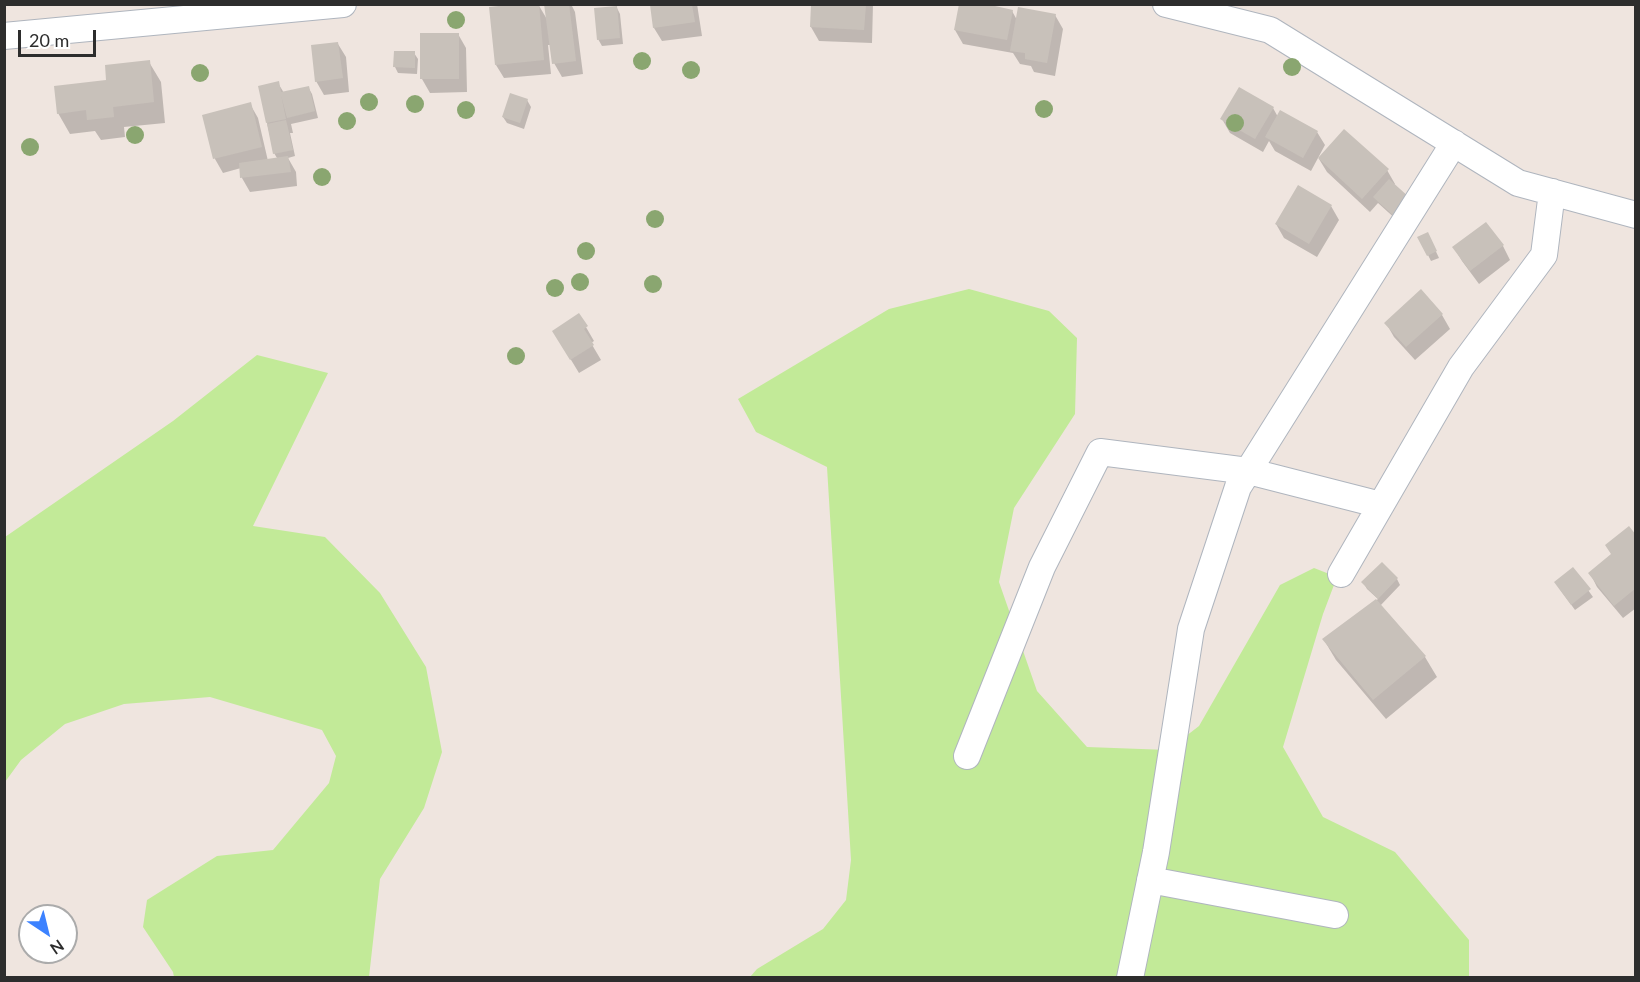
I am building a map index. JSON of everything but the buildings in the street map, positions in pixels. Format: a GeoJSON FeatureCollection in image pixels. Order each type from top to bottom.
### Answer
{"type":"FeatureCollection","features":[{"type":"Feature","properties":{"kind":"street"},"geometry":{"type":"LineString","coordinates":[[4,36],[343,4]]}},
{"type":"Feature","properties":{"kind":"street"},"geometry":{"type":"LineString","coordinates":[[1166,4],[1270,30],[1518,183],[1635,215]]}},
{"type":"Feature","properties":{"kind":"street"},"geometry":{"type":"LineString","coordinates":[[1130,978],[1150,880],[1191,629],[1238,487],[1454,143]]}},
{"type":"Feature","properties":{"kind":"street"},"geometry":{"type":"LineString","coordinates":[[1341,574],[1461,367],[1544,255],[1552,192]]}},
{"type":"Feature","properties":{"kind":"street"},"geometry":{"type":"LineString","coordinates":[[967,756],[1042,567],[1100,452],[1248,471],[1381,505]]}},
{"type":"Feature","properties":{"kind":"street"},"geometry":{"type":"LineString","coordinates":[[1150,880],[1335,915]]}},
{"type":"Feature","properties":{"kind":"green space"},"geometry":{"type":"Polygon","coordinates":[[[969,289],[1049,311],[1077,338],[1075,414],[1014,508],[999,582],[1037,691],[1087,747],[1168,750],[1199,726],[1280,585],[1314,568],[1337,577],[1323,614],[1283,747],[1323,817],[1395,852],[1469,940],[1469,977],[750,977],[757,969],[823,929],[846,900],[851,860],[827,467],[756,432],[738,399],[889,309],[969,289]]]}},
{"type":"Feature","properties":{"kind":"green space"},"geometry":{"type":"Polygon","coordinates":[[[257,355],[328,373],[253,526],[325,537],[380,593],[426,667],[442,752],[424,808],[380,879],[369,977],[174,977],[143,927],[147,900],[217,856],[273,850],[329,783],[336,756],[322,730],[210,697],[124,704],[65,724],[21,760],[5,782],[5,537],[173,421],[257,355]]]}}]}
